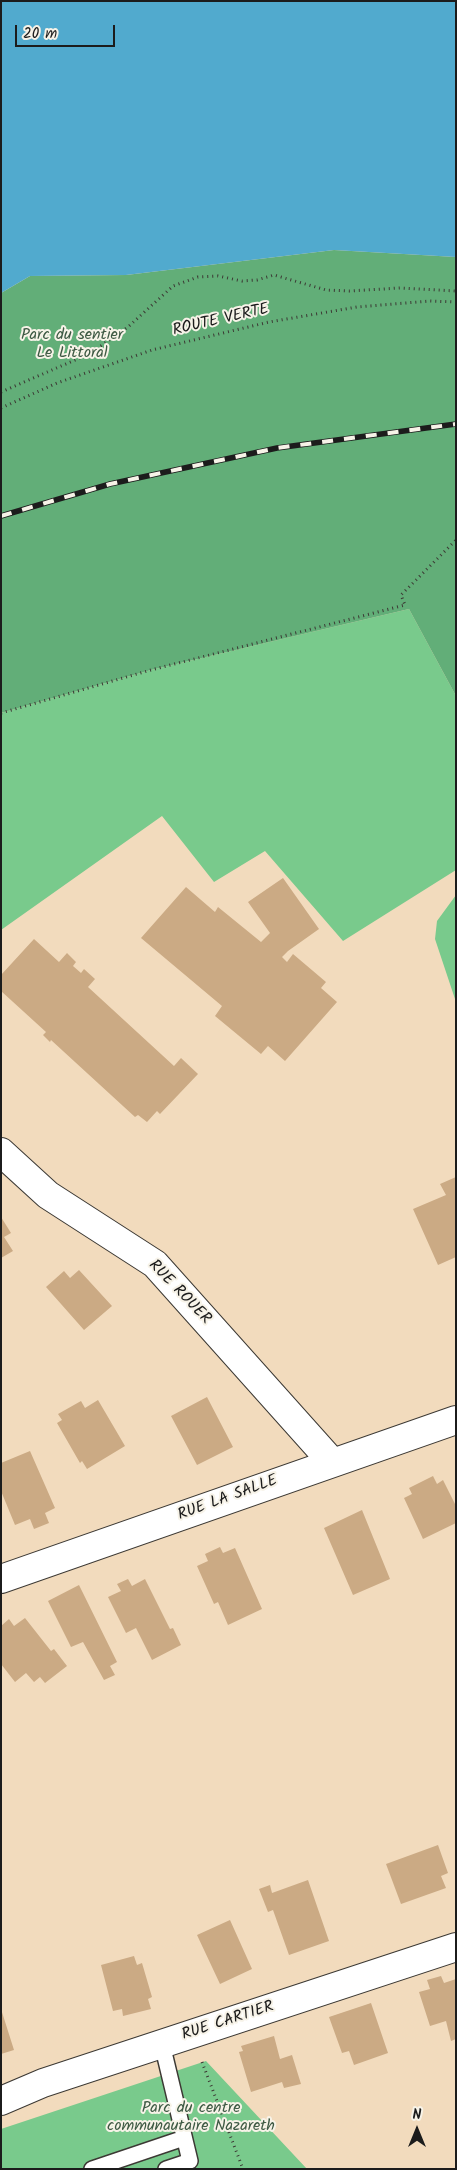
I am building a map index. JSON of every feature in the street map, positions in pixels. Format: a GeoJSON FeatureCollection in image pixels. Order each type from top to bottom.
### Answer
{"type":"FeatureCollection","features":[{"type":"Feature","properties":{"kind":"street","name":"RUE ROUER"},"geometry":{"type":"LineString","coordinates":[[1,1152],[48,1195],[155,1264],[332,1462]]}},
{"type":"Feature","properties":{"kind":"street","name":"RUE LA SALLE"},"geometry":{"type":"LineString","coordinates":[[1,1579],[456,1420]]}},
{"type":"Feature","properties":{"kind":"street","name":"RUE CARTIER"},"geometry":{"type":"LineString","coordinates":[[1,2101],[43,2083],[456,1947]]}},
{"type":"Feature","properties":{"kind":"lane"},"geometry":{"type":"LineString","coordinates":[[162,2044],[190,2161],[166,2169]]}},
{"type":"Feature","properties":{"kind":"lane"},"geometry":{"type":"LineString","coordinates":[[92,2169],[184,2138]]}},
{"type":"Feature","properties":{"kind":"path"},"geometry":{"type":"LineString","coordinates":[[1,392],[89,354],[128,327],[173,286],[198,277],[218,276],[242,281],[256,280],[274,275],[326,290],[349,291],[400,288],[456,290]]}},
{"type":"Feature","properties":{"kind":"path","name":"ROUTE VERTE"},"geometry":{"type":"LineString","coordinates":[[1,408],[57,383],[152,350],[269,322],[357,307],[430,301],[456,302]]}},
{"type":"Feature","properties":{"kind":"path"},"geometry":{"type":"LineString","coordinates":[[1,713],[151,670],[405,605],[401,595],[456,540]]}},
{"type":"Feature","properties":{"kind":"path"},"geometry":{"type":"LineString","coordinates":[[191,2034],[243,2169]]}},
{"type":"Feature","properties":{"kind":"green space","name":"Parc du sentier Le Littoral"},"geometry":{"type":"Polygon","coordinates":[[[334,250],[456,257],[456,696],[409,609],[151,670],[1,713],[1,293],[30,276],[126,275],[334,250]]]}},
{"type":"Feature","properties":{"kind":"green space"},"geometry":{"type":"Polygon","coordinates":[[[409,609],[456,696],[456,870],[343,941],[265,851],[214,882],[162,816],[1,930],[1,713],[151,670],[409,609]]]}},
{"type":"Feature","properties":{"kind":"green space"},"geometry":{"type":"Polygon","coordinates":[[[456,895],[456,1002],[435,939],[437,921],[456,895]]]}},
{"type":"Feature","properties":{"kind":"green space","name":"Parc du centre communautaire Nazareth"},"geometry":{"type":"Polygon","coordinates":[[[206,2061],[307,2169],[1,2169],[1,2129],[206,2061]]]}},
{"type":"Feature","properties":{"kind":"water"},"geometry":{"type":"Polygon","coordinates":[[[1,1],[456,1],[456,257],[334,250],[126,275],[30,276],[1,293],[1,1]]]}},
{"type":"Feature","properties":{"kind":"building"},"geometry":{"type":"Polygon","coordinates":[[[283,878],[319,929],[282,957],[287,962],[293,954],[326,982],[321,988],[337,1002],[285,1061],[268,1046],[261,1054],[215,1016],[222,1006],[141,938],[186,887],[215,912],[218,907],[261,942],[270,933],[248,902],[283,878]]]}},
{"type":"Feature","properties":{"kind":"building"},"geometry":{"type":"Polygon","coordinates":[[[34,939],[59,962],[67,953],[76,962],[73,966],[81,973],[84,969],[95,979],[88,987],[174,1066],[181,1058],[198,1074],[160,1114],[157,1111],[147,1122],[138,1115],[135,1117],[51,1040],[50,1042],[43,1035],[46,1032],[1,991],[1,975],[34,939]]]}},
{"type":"Feature","properties":{"kind":"building"},"geometry":{"type":"Polygon","coordinates":[[[456,1177],[456,1257],[438,1265],[413,1209],[446,1195],[440,1184],[456,1177]]]}},
{"type":"Feature","properties":{"kind":"building"},"geometry":{"type":"Polygon","coordinates":[[[1,1217],[11,1233],[4,1237],[13,1251],[1,1258],[1,1217]]]}},
{"type":"Feature","properties":{"kind":"building"},"geometry":{"type":"Polygon","coordinates":[[[79,1270],[112,1306],[84,1330],[46,1287],[64,1271],[70,1278],[79,1270]]]}},
{"type":"Feature","properties":{"kind":"building"},"geometry":{"type":"Polygon","coordinates":[[[207,1397],[233,1447],[197,1465],[171,1416],[207,1397]]]}},
{"type":"Feature","properties":{"kind":"building"},"geometry":{"type":"Polygon","coordinates":[[[98,1400],[125,1446],[87,1469],[82,1461],[80,1463],[57,1423],[62,1420],[58,1414],[81,1401],[85,1408],[98,1400]]]}},
{"type":"Feature","properties":{"kind":"building"},"geometry":{"type":"Polygon","coordinates":[[[30,1451],[55,1508],[45,1513],[49,1523],[34,1529],[30,1519],[15,1525],[1,1491],[1,1463],[30,1451]]]}},
{"type":"Feature","properties":{"kind":"building"},"geometry":{"type":"Polygon","coordinates":[[[433,1476],[437,1484],[443,1480],[456,1506],[456,1523],[423,1539],[404,1498],[412,1494],[409,1488],[433,1476]]]}},
{"type":"Feature","properties":{"kind":"building"},"geometry":{"type":"Polygon","coordinates":[[[362,1510],[390,1579],[353,1595],[324,1528],[362,1510]]]}},
{"type":"Feature","properties":{"kind":"building"},"geometry":{"type":"Polygon","coordinates":[[[220,1547],[223,1553],[235,1548],[262,1609],[228,1625],[218,1602],[214,1604],[197,1566],[208,1561],[205,1554],[220,1547]]]}},
{"type":"Feature","properties":{"kind":"building"},"geometry":{"type":"Polygon","coordinates":[[[128,1579],[132,1586],[145,1579],[170,1629],[173,1628],[181,1645],[152,1660],[136,1628],[126,1633],[108,1597],[121,1591],[117,1584],[128,1579]]]}},
{"type":"Feature","properties":{"kind":"building"},"geometry":{"type":"Polygon","coordinates":[[[79,1585],[117,1662],[110,1666],[115,1675],[104,1680],[83,1642],[71,1647],[48,1601],[79,1585]]]}},
{"type":"Feature","properties":{"kind":"building"},"geometry":{"type":"Polygon","coordinates":[[[25,1618],[51,1651],[54,1649],[67,1666],[45,1683],[40,1677],[34,1682],[26,1673],[15,1682],[1,1664],[1,1626],[9,1619],[14,1626],[25,1618]]]}},
{"type":"Feature","properties":{"kind":"building"},"geometry":{"type":"Polygon","coordinates":[[[438,1845],[448,1873],[441,1876],[446,1888],[401,1904],[386,1864],[438,1845]]]}},
{"type":"Feature","properties":{"kind":"building"},"geometry":{"type":"Polygon","coordinates":[[[308,1880],[329,1941],[289,1955],[273,1910],[268,1912],[259,1889],[270,1885],[272,1893],[308,1880]]]}},
{"type":"Feature","properties":{"kind":"building"},"geometry":{"type":"Polygon","coordinates":[[[230,1920],[252,1969],[220,1984],[197,1935],[230,1920]]]}},
{"type":"Feature","properties":{"kind":"building"},"geometry":{"type":"Polygon","coordinates":[[[134,1956],[137,1965],[142,1963],[152,1997],[148,1999],[151,2009],[123,2016],[122,2009],[113,2011],[101,1965],[134,1956]]]}},
{"type":"Feature","properties":{"kind":"building"},"geometry":{"type":"Polygon","coordinates":[[[441,1976],[444,1983],[456,1979],[456,2039],[451,2041],[446,2021],[430,2026],[419,1992],[430,1989],[427,1980],[441,1976]]]}},
{"type":"Feature","properties":{"kind":"building"},"geometry":{"type":"Polygon","coordinates":[[[371,2003],[388,2053],[354,2065],[349,2051],[342,2053],[329,2017],[371,2003]]]}},
{"type":"Feature","properties":{"kind":"building"},"geometry":{"type":"Polygon","coordinates":[[[1,2009],[14,2050],[1,2054],[1,2009]]]}},
{"type":"Feature","properties":{"kind":"building"},"geometry":{"type":"Polygon","coordinates":[[[274,2036],[280,2059],[292,2055],[301,2084],[284,2088],[282,2082],[251,2092],[239,2052],[243,2051],[241,2046],[274,2036]]]}},
{"type":"Feature","properties":{"kind":"railway"},"geometry":{"type":"LineString","coordinates":[[1,516],[110,484],[277,448],[456,424]]}}]}
